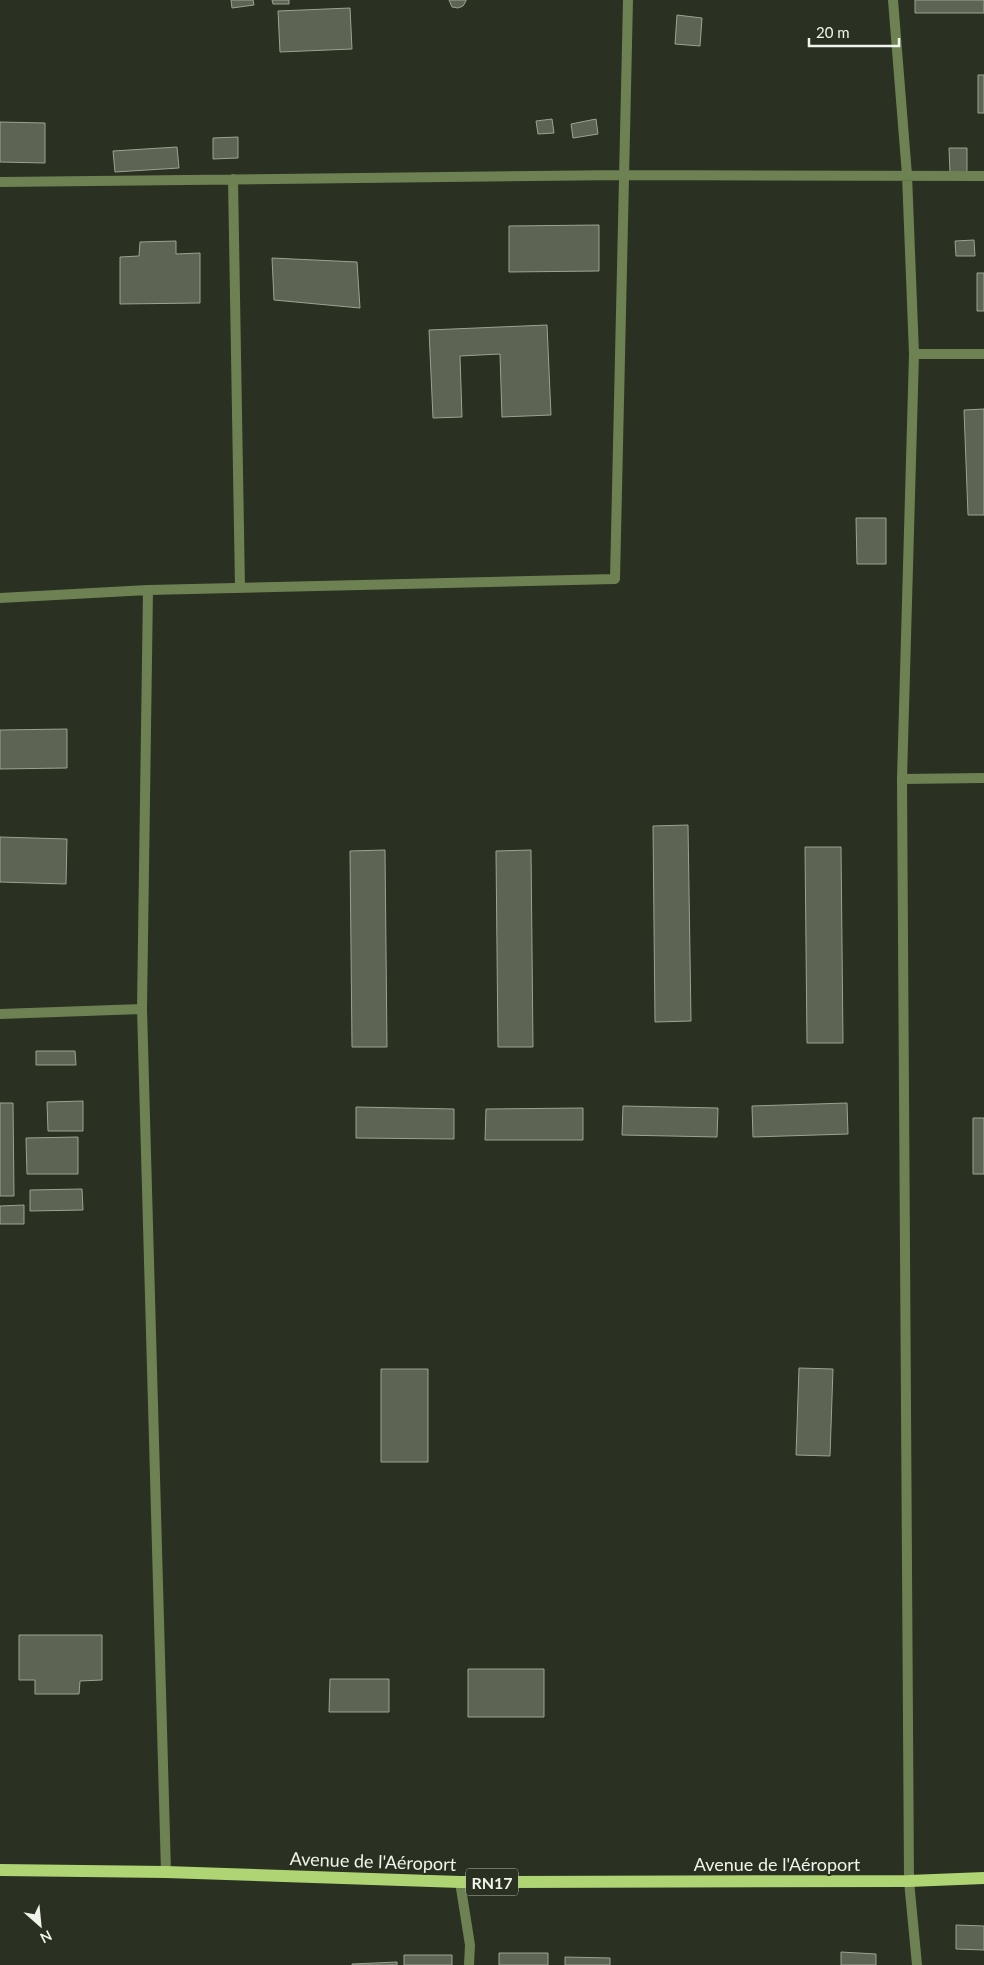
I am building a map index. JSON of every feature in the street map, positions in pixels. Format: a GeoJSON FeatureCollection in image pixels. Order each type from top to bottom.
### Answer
{"type":"FeatureCollection","features":[{"type":"Feature","properties":{"kind":"main road","name":"Avenue de l'Aéroport"},"geometry":{"type":"LineString","coordinates":[[0,1870],[166,1872],[460,1882],[909,1881],[984,1878]]}},
{"type":"Feature","properties":{"kind":"street"},"geometry":{"type":"LineString","coordinates":[[0,598],[148,590],[615,579],[628,0]]}},
{"type":"Feature","properties":{"kind":"street"},"geometry":{"type":"LineString","coordinates":[[893,0],[907,175],[914,354],[902,779],[909,1881],[917,1965]]}},
{"type":"Feature","properties":{"kind":"street"},"geometry":{"type":"LineString","coordinates":[[0,182],[624,175],[984,176]]}},
{"type":"Feature","properties":{"kind":"street"},"geometry":{"type":"LineString","coordinates":[[233,179],[240,588]]}},
{"type":"Feature","properties":{"kind":"street"},"geometry":{"type":"LineString","coordinates":[[914,354],[984,354]]}},
{"type":"Feature","properties":{"kind":"street"},"geometry":{"type":"LineString","coordinates":[[148,590],[142,1009],[166,1872]]}},
{"type":"Feature","properties":{"kind":"street"},"geometry":{"type":"LineString","coordinates":[[902,779],[984,778]]}},
{"type":"Feature","properties":{"kind":"street"},"geometry":{"type":"LineString","coordinates":[[0,1014],[142,1009]]}},
{"type":"Feature","properties":{"kind":"street"},"geometry":{"type":"LineString","coordinates":[[460,1882],[470,1945],[470,1965]]}},
{"type":"Feature","properties":{"kind":"building"},"geometry":{"type":"Polygon","coordinates":[[[231,0],[253,0],[254,5],[232,8],[231,0]]]}},
{"type":"Feature","properties":{"kind":"building"},"geometry":{"type":"Polygon","coordinates":[[[272,0],[289,0],[289,4],[273,4],[272,0]]]}},
{"type":"Feature","properties":{"kind":"building"},"geometry":{"type":"Polygon","coordinates":[[[449,0],[466,1],[463,6],[458,8],[452,7],[449,0]]]}},
{"type":"Feature","properties":{"kind":"building"},"geometry":{"type":"Polygon","coordinates":[[[915,0],[984,0],[984,13],[915,13],[915,0]]]}},
{"type":"Feature","properties":{"kind":"building"},"geometry":{"type":"Polygon","coordinates":[[[350,8],[352,49],[280,52],[278,11],[350,8]]]}},
{"type":"Feature","properties":{"kind":"building"},"geometry":{"type":"Polygon","coordinates":[[[677,15],[702,18],[700,46],[675,44],[677,15]]]}},
{"type":"Feature","properties":{"kind":"building"},"geometry":{"type":"Polygon","coordinates":[[[978,75],[984,75],[984,113],[978,113],[978,75]]]}},
{"type":"Feature","properties":{"kind":"building"},"geometry":{"type":"Polygon","coordinates":[[[552,119],[554,133],[538,134],[536,121],[552,119]]]}},
{"type":"Feature","properties":{"kind":"building"},"geometry":{"type":"Polygon","coordinates":[[[596,119],[598,134],[573,138],[571,124],[596,119]]]}},
{"type":"Feature","properties":{"kind":"building"},"geometry":{"type":"Polygon","coordinates":[[[0,122],[45,123],[45,163],[0,162],[0,122]]]}},
{"type":"Feature","properties":{"kind":"building"},"geometry":{"type":"Polygon","coordinates":[[[238,137],[238,158],[213,159],[213,138],[238,137]]]}},
{"type":"Feature","properties":{"kind":"building"},"geometry":{"type":"Polygon","coordinates":[[[177,147],[179,168],[115,172],[113,151],[177,147]]]}},
{"type":"Feature","properties":{"kind":"building"},"geometry":{"type":"Polygon","coordinates":[[[949,148],[967,148],[967,172],[950,173],[949,148]]]}},
{"type":"Feature","properties":{"kind":"building"},"geometry":{"type":"Polygon","coordinates":[[[599,225],[599,271],[509,272],[509,226],[599,225]]]}},
{"type":"Feature","properties":{"kind":"building"},"geometry":{"type":"Polygon","coordinates":[[[974,240],[975,256],[956,256],[955,241],[974,240]]]}},
{"type":"Feature","properties":{"kind":"building"},"geometry":{"type":"Polygon","coordinates":[[[176,241],[176,254],[200,253],[200,303],[120,304],[120,257],[139,256],[140,242],[176,241]]]}},
{"type":"Feature","properties":{"kind":"building"},"geometry":{"type":"Polygon","coordinates":[[[272,258],[357,262],[360,308],[274,300],[272,258]]]}},
{"type":"Feature","properties":{"kind":"building"},"geometry":{"type":"Polygon","coordinates":[[[977,273],[984,273],[984,311],[977,311],[977,273]]]}},
{"type":"Feature","properties":{"kind":"building"},"geometry":{"type":"Polygon","coordinates":[[[547,325],[551,415],[502,417],[500,354],[460,356],[462,417],[433,418],[429,330],[547,325]]]}},
{"type":"Feature","properties":{"kind":"building"},"geometry":{"type":"Polygon","coordinates":[[[984,409],[984,515],[968,515],[964,410],[984,409]]]}},
{"type":"Feature","properties":{"kind":"building"},"geometry":{"type":"Polygon","coordinates":[[[856,518],[886,518],[886,564],[857,564],[856,518]]]}},
{"type":"Feature","properties":{"kind":"building"},"geometry":{"type":"Polygon","coordinates":[[[67,729],[67,768],[0,769],[0,730],[67,729]]]}},
{"type":"Feature","properties":{"kind":"building"},"geometry":{"type":"Polygon","coordinates":[[[688,825],[691,1021],[655,1022],[653,826],[688,825]]]}},
{"type":"Feature","properties":{"kind":"building"},"geometry":{"type":"Polygon","coordinates":[[[0,837],[67,839],[66,884],[0,882],[0,837]]]}},
{"type":"Feature","properties":{"kind":"building"},"geometry":{"type":"Polygon","coordinates":[[[805,847],[841,847],[843,1043],[807,1043],[805,847]]]}},
{"type":"Feature","properties":{"kind":"building"},"geometry":{"type":"Polygon","coordinates":[[[385,850],[387,1047],[352,1047],[350,851],[385,850]]]}},
{"type":"Feature","properties":{"kind":"building"},"geometry":{"type":"Polygon","coordinates":[[[531,850],[533,1047],[498,1047],[496,851],[531,850]]]}},
{"type":"Feature","properties":{"kind":"building"},"geometry":{"type":"Polygon","coordinates":[[[36,1051],[75,1051],[76,1065],[36,1065],[36,1051]]]}},
{"type":"Feature","properties":{"kind":"building"},"geometry":{"type":"Polygon","coordinates":[[[83,1101],[83,1131],[48,1131],[47,1102],[83,1101]]]}},
{"type":"Feature","properties":{"kind":"building"},"geometry":{"type":"Polygon","coordinates":[[[0,1103],[13,1103],[14,1196],[0,1196],[0,1103]]]}},
{"type":"Feature","properties":{"kind":"building"},"geometry":{"type":"Polygon","coordinates":[[[847,1103],[848,1134],[753,1137],[752,1106],[847,1103]]]}},
{"type":"Feature","properties":{"kind":"building"},"geometry":{"type":"Polygon","coordinates":[[[623,1106],[718,1108],[717,1137],[622,1135],[623,1106]]]}},
{"type":"Feature","properties":{"kind":"building"},"geometry":{"type":"Polygon","coordinates":[[[356,1107],[454,1109],[454,1139],[356,1138],[356,1107]]]}},
{"type":"Feature","properties":{"kind":"building"},"geometry":{"type":"Polygon","coordinates":[[[583,1108],[583,1140],[485,1140],[486,1109],[583,1108]]]}},
{"type":"Feature","properties":{"kind":"building"},"geometry":{"type":"Polygon","coordinates":[[[973,1118],[984,1118],[984,1174],[973,1174],[973,1118]]]}},
{"type":"Feature","properties":{"kind":"building"},"geometry":{"type":"Polygon","coordinates":[[[78,1137],[78,1174],[27,1174],[26,1138],[78,1137]]]}},
{"type":"Feature","properties":{"kind":"building"},"geometry":{"type":"Polygon","coordinates":[[[82,1189],[83,1210],[30,1211],[30,1190],[82,1189]]]}},
{"type":"Feature","properties":{"kind":"building"},"geometry":{"type":"Polygon","coordinates":[[[24,1205],[24,1224],[0,1224],[0,1206],[24,1205]]]}},
{"type":"Feature","properties":{"kind":"building"},"geometry":{"type":"Polygon","coordinates":[[[799,1368],[833,1369],[830,1456],[796,1455],[799,1368]]]}},
{"type":"Feature","properties":{"kind":"building"},"geometry":{"type":"Polygon","coordinates":[[[381,1369],[428,1369],[428,1462],[381,1462],[381,1369]]]}},
{"type":"Feature","properties":{"kind":"building"},"geometry":{"type":"Polygon","coordinates":[[[19,1635],[102,1635],[102,1680],[80,1681],[79,1694],[35,1694],[35,1680],[19,1680],[19,1635]]]}},
{"type":"Feature","properties":{"kind":"building"},"geometry":{"type":"Polygon","coordinates":[[[468,1669],[544,1669],[544,1717],[468,1717],[468,1669]]]}},
{"type":"Feature","properties":{"kind":"building"},"geometry":{"type":"Polygon","coordinates":[[[330,1679],[389,1679],[389,1712],[329,1712],[330,1679]]]}},
{"type":"Feature","properties":{"kind":"building"},"geometry":{"type":"Polygon","coordinates":[[[956,1925],[984,1926],[984,1950],[956,1949],[956,1925]]]}},
{"type":"Feature","properties":{"kind":"building"},"geometry":{"type":"Polygon","coordinates":[[[841,1952],[876,1954],[876,1965],[841,1965],[841,1952]]]}},
{"type":"Feature","properties":{"kind":"building"},"geometry":{"type":"Polygon","coordinates":[[[499,1953],[548,1953],[548,1965],[499,1965],[499,1953]]]}},
{"type":"Feature","properties":{"kind":"building"},"geometry":{"type":"Polygon","coordinates":[[[404,1955],[452,1955],[452,1965],[404,1965],[404,1955]]]}},
{"type":"Feature","properties":{"kind":"building"},"geometry":{"type":"Polygon","coordinates":[[[565,1957],[610,1958],[610,1965],[565,1965],[565,1957]]]}},
{"type":"Feature","properties":{"kind":"building"},"geometry":{"type":"Polygon","coordinates":[[[397,1962],[397,1965],[352,1965],[352,1964],[397,1962]]]}}]}
